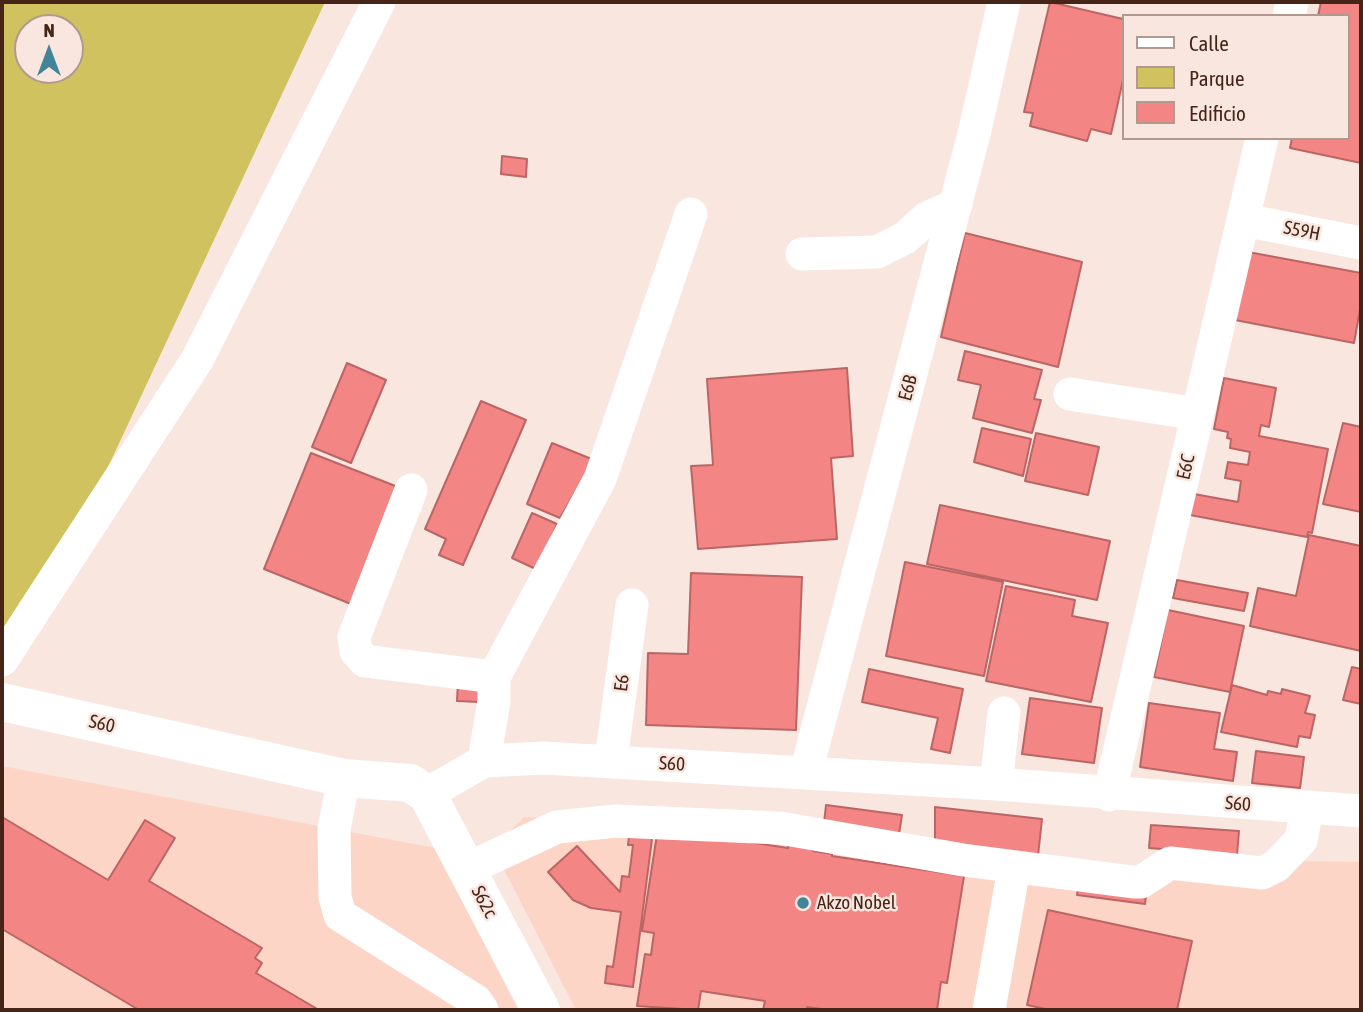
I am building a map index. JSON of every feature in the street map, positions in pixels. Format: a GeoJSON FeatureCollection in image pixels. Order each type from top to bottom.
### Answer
{"type":"FeatureCollection","features":[{"type":"Feature","properties":{"kind":"main road","name":"S60"},"geometry":{"type":"LineString","coordinates":[[2,702],[344,778],[410,783],[427,794]]}},
{"type":"Feature","properties":{"kind":"main road","name":"S62c"},"geometry":{"type":"LineString","coordinates":[[427,794],[541,1010]]}},
{"type":"Feature","properties":{"kind":"street"},"geometry":{"type":"LineString","coordinates":[[2,660],[197,360],[379,2]]}},
{"type":"Feature","properties":{"kind":"street","name":"E6B"},"geometry":{"type":"LineString","coordinates":[[806,772],[956,205],[1004,2]]}},
{"type":"Feature","properties":{"kind":"street","name":"E6C"},"geometry":{"type":"LineString","coordinates":[[1109,795],[1262,140]]}},
{"type":"Feature","properties":{"kind":"street"},"geometry":{"type":"LineString","coordinates":[[802,254],[877,252],[905,237],[927,218],[956,205]]}},
{"type":"Feature","properties":{"kind":"street"},"geometry":{"type":"LineString","coordinates":[[485,761],[495,701],[494,677],[600,479],[691,214]]}},
{"type":"Feature","properties":{"kind":"street","name":"S59H"},"geometry":{"type":"LineString","coordinates":[[1244,220],[1361,243]]}},
{"type":"Feature","properties":{"kind":"street"},"geometry":{"type":"LineString","coordinates":[[1070,394],[1198,414]]}},
{"type":"Feature","properties":{"kind":"street"},"geometry":{"type":"LineString","coordinates":[[411,490],[354,637],[355,651],[366,661],[494,677]]}},
{"type":"Feature","properties":{"kind":"street","name":"E6"},"geometry":{"type":"LineString","coordinates":[[611,760],[632,605]]}},
{"type":"Feature","properties":{"kind":"street"},"geometry":{"type":"LineString","coordinates":[[996,784],[1004,713]]}},
{"type":"Feature","properties":{"kind":"street","name":"S60"},"geometry":{"type":"LineString","coordinates":[[427,794],[485,761],[544,758],[996,784],[1109,795],[1361,811]]}},
{"type":"Feature","properties":{"kind":"street"},"geometry":{"type":"LineString","coordinates":[[344,778],[334,829],[335,897],[340,915],[476,1001],[482,1010]]}},
{"type":"Feature","properties":{"kind":"street"},"geometry":{"type":"LineString","coordinates":[[467,869],[557,827],[616,821],[780,828],[1014,868],[1133,883],[1141,882],[1170,863],[1262,873],[1276,866],[1301,840],[1307,809]]}},
{"type":"Feature","properties":{"kind":"street"},"geometry":{"type":"LineString","coordinates":[[989,1010],[1014,868]]}},
{"type":"Feature","properties":{"kind":"shaded area"},"geometry":{"type":"Polygon","coordinates":[[[2,766],[435,848],[518,1010],[2,1010],[2,766]]]}},
{"type":"Feature","properties":{"kind":"shaded area"},"geometry":{"type":"Polygon","coordinates":[[[524,817],[780,828],[1108,875],[1165,859],[1361,862],[1361,1010],[576,1010],[493,848],[524,817]]]}},
{"type":"Feature","properties":{"kind":"green space"},"geometry":{"type":"Polygon","coordinates":[[[2,2],[325,2],[66,557],[2,660],[2,2]]]}},
{"type":"Feature","properties":{"kind":"building"},"geometry":{"type":"Polygon","coordinates":[[[1050,2],[1122,19],[1122,84],[1111,134],[1091,129],[1087,141],[1030,126],[1033,113],[1024,112],[1050,2]]]}},
{"type":"Feature","properties":{"kind":"building"},"geometry":{"type":"Polygon","coordinates":[[[1321,2],[1361,2],[1361,163],[1290,148],[1292,140],[1349,140],[1349,14],[1318,14],[1321,2]]]}},
{"type":"Feature","properties":{"kind":"building"},"geometry":{"type":"Polygon","coordinates":[[[502,156],[527,159],[526,177],[501,174],[502,156]]]}},
{"type":"Feature","properties":{"kind":"building"},"geometry":{"type":"Polygon","coordinates":[[[965,233],[1082,262],[1058,367],[941,337],[965,233]]]}},
{"type":"Feature","properties":{"kind":"building"},"geometry":{"type":"Polygon","coordinates":[[[1248,252],[1361,273],[1361,304],[1354,343],[1235,320],[1248,252]]]}},
{"type":"Feature","properties":{"kind":"building"},"geometry":{"type":"Polygon","coordinates":[[[965,351],[1042,370],[1034,399],[1041,400],[1032,433],[973,418],[981,385],[958,380],[965,351]]]}},
{"type":"Feature","properties":{"kind":"building"},"geometry":{"type":"Polygon","coordinates":[[[347,363],[386,380],[351,463],[312,447],[347,363]]]}},
{"type":"Feature","properties":{"kind":"building"},"geometry":{"type":"Polygon","coordinates":[[[847,368],[853,456],[831,458],[837,539],[698,549],[691,466],[713,465],[707,379],[847,368]]]}},
{"type":"Feature","properties":{"kind":"building"},"geometry":{"type":"Polygon","coordinates":[[[1224,378],[1276,388],[1269,427],[1261,425],[1259,436],[1328,449],[1312,533],[1308,532],[1307,537],[1190,515],[1194,494],[1238,502],[1241,481],[1225,478],[1228,462],[1248,465],[1250,452],[1230,448],[1231,439],[1227,438],[1228,432],[1214,429],[1224,378]]]}},
{"type":"Feature","properties":{"kind":"building"},"geometry":{"type":"Polygon","coordinates":[[[481,401],[526,420],[463,565],[439,555],[446,539],[425,529],[481,401]]]}},
{"type":"Feature","properties":{"kind":"building"},"geometry":{"type":"Polygon","coordinates":[[[1343,423],[1361,427],[1361,512],[1323,504],[1343,423]]]}},
{"type":"Feature","properties":{"kind":"building"},"geometry":{"type":"Polygon","coordinates":[[[982,428],[1031,439],[1023,476],[974,462],[982,428]]]}},
{"type":"Feature","properties":{"kind":"building"},"geometry":{"type":"Polygon","coordinates":[[[1036,433],[1099,447],[1088,495],[1025,481],[1036,433]]]}},
{"type":"Feature","properties":{"kind":"building"},"geometry":{"type":"Polygon","coordinates":[[[552,443],[594,460],[560,518],[527,504],[552,443]]]}},
{"type":"Feature","properties":{"kind":"building"},"geometry":{"type":"Polygon","coordinates":[[[311,453],[398,487],[351,604],[264,569],[311,453]]]}},
{"type":"Feature","properties":{"kind":"building"},"geometry":{"type":"Polygon","coordinates":[[[940,505],[1110,541],[1097,600],[927,564],[940,505]]]}},
{"type":"Feature","properties":{"kind":"building"},"geometry":{"type":"Polygon","coordinates":[[[532,513],[557,524],[538,570],[512,558],[532,513]]]}},
{"type":"Feature","properties":{"kind":"building"},"geometry":{"type":"Polygon","coordinates":[[[1309,535],[1361,546],[1361,651],[1250,626],[1258,588],[1296,596],[1309,535]]]}},
{"type":"Feature","properties":{"kind":"building"},"geometry":{"type":"Polygon","coordinates":[[[905,562],[1003,582],[984,676],[886,656],[905,562]]]}},
{"type":"Feature","properties":{"kind":"building"},"geometry":{"type":"Polygon","coordinates":[[[691,573],[802,577],[796,730],[646,725],[648,653],[688,654],[691,573]]]}},
{"type":"Feature","properties":{"kind":"building"},"geometry":{"type":"Polygon","coordinates":[[[1177,580],[1248,593],[1244,611],[1173,598],[1177,580]]]}},
{"type":"Feature","properties":{"kind":"building"},"geometry":{"type":"Polygon","coordinates":[[[1006,586],[1075,600],[1072,616],[1108,623],[1091,702],[986,681],[1006,586]]]}},
{"type":"Feature","properties":{"kind":"building"},"geometry":{"type":"Polygon","coordinates":[[[1168,610],[1244,626],[1230,692],[1154,677],[1168,610]]]}},
{"type":"Feature","properties":{"kind":"building"},"geometry":{"type":"Polygon","coordinates":[[[1352,667],[1361,669],[1361,704],[1343,700],[1352,667]]]}},
{"type":"Feature","properties":{"kind":"building"},"geometry":{"type":"Polygon","coordinates":[[[869,669],[963,689],[950,753],[931,749],[938,718],[862,702],[869,669]]]}},
{"type":"Feature","properties":{"kind":"building"},"geometry":{"type":"Polygon","coordinates":[[[458,681],[480,682],[480,702],[457,701],[458,681]]]}},
{"type":"Feature","properties":{"kind":"building"},"geometry":{"type":"Polygon","coordinates":[[[1232,685],[1267,695],[1268,691],[1281,694],[1282,689],[1310,696],[1305,713],[1315,715],[1310,738],[1299,736],[1297,747],[1221,732],[1232,685]]]}},
{"type":"Feature","properties":{"kind":"building"},"geometry":{"type":"Polygon","coordinates":[[[1030,698],[1102,708],[1094,763],[1022,754],[1030,698]]]}},
{"type":"Feature","properties":{"kind":"building"},"geometry":{"type":"Polygon","coordinates":[[[1149,703],[1220,713],[1214,749],[1237,752],[1233,781],[1140,767],[1149,703]]]}},
{"type":"Feature","properties":{"kind":"building"},"geometry":{"type":"Polygon","coordinates":[[[1256,751],[1304,757],[1300,788],[1252,783],[1256,751]]]}},
{"type":"Feature","properties":{"kind":"building"},"geometry":{"type":"Polygon","coordinates":[[[826,805],[902,815],[899,834],[824,823],[826,805]]]}},
{"type":"Feature","properties":{"kind":"building"},"geometry":{"type":"Polygon","coordinates":[[[935,807],[1042,819],[1038,856],[935,845],[935,807]]]}},
{"type":"Feature","properties":{"kind":"building"},"geometry":{"type":"Polygon","coordinates":[[[2,817],[108,880],[145,820],[175,838],[149,881],[262,948],[255,958],[262,963],[256,973],[319,1010],[139,1010],[2,929],[2,817]]]}},
{"type":"Feature","properties":{"kind":"building"},"geometry":{"type":"Polygon","coordinates":[[[1151,825],[1239,831],[1237,855],[1149,848],[1151,825]]]}},
{"type":"Feature","properties":{"kind":"building"},"geometry":{"type":"Polygon","coordinates":[[[630,827],[653,831],[633,987],[605,983],[607,966],[613,967],[621,912],[591,908],[573,900],[548,872],[577,846],[620,892],[622,876],[629,877],[633,845],[628,845],[630,827]]]}},
{"type":"Feature","properties":{"kind":"building","name":"Akzo Nobel"},"geometry":{"type":"Polygon","coordinates":[[[658,828],[788,848],[790,836],[815,839],[813,851],[832,856],[964,876],[947,983],[941,982],[937,1010],[829,1010],[807,1007],[807,1010],[763,1010],[765,1001],[701,991],[698,1010],[637,1006],[645,954],[651,955],[654,933],[642,931],[658,828]]]}},
{"type":"Feature","properties":{"kind":"building"},"geometry":{"type":"Polygon","coordinates":[[[1079,878],[1147,887],[1145,904],[1077,895],[1079,878]]]}},
{"type":"Feature","properties":{"kind":"building"},"geometry":{"type":"Polygon","coordinates":[[[1048,910],[1192,941],[1177,1010],[1050,1010],[1027,1005],[1048,910]]]}},
{"type":"Feature","properties":{"kind":"place","name":"Akzo Nobel"},"geometry":{"type":"Point","coordinates":[803,903]}}]}
